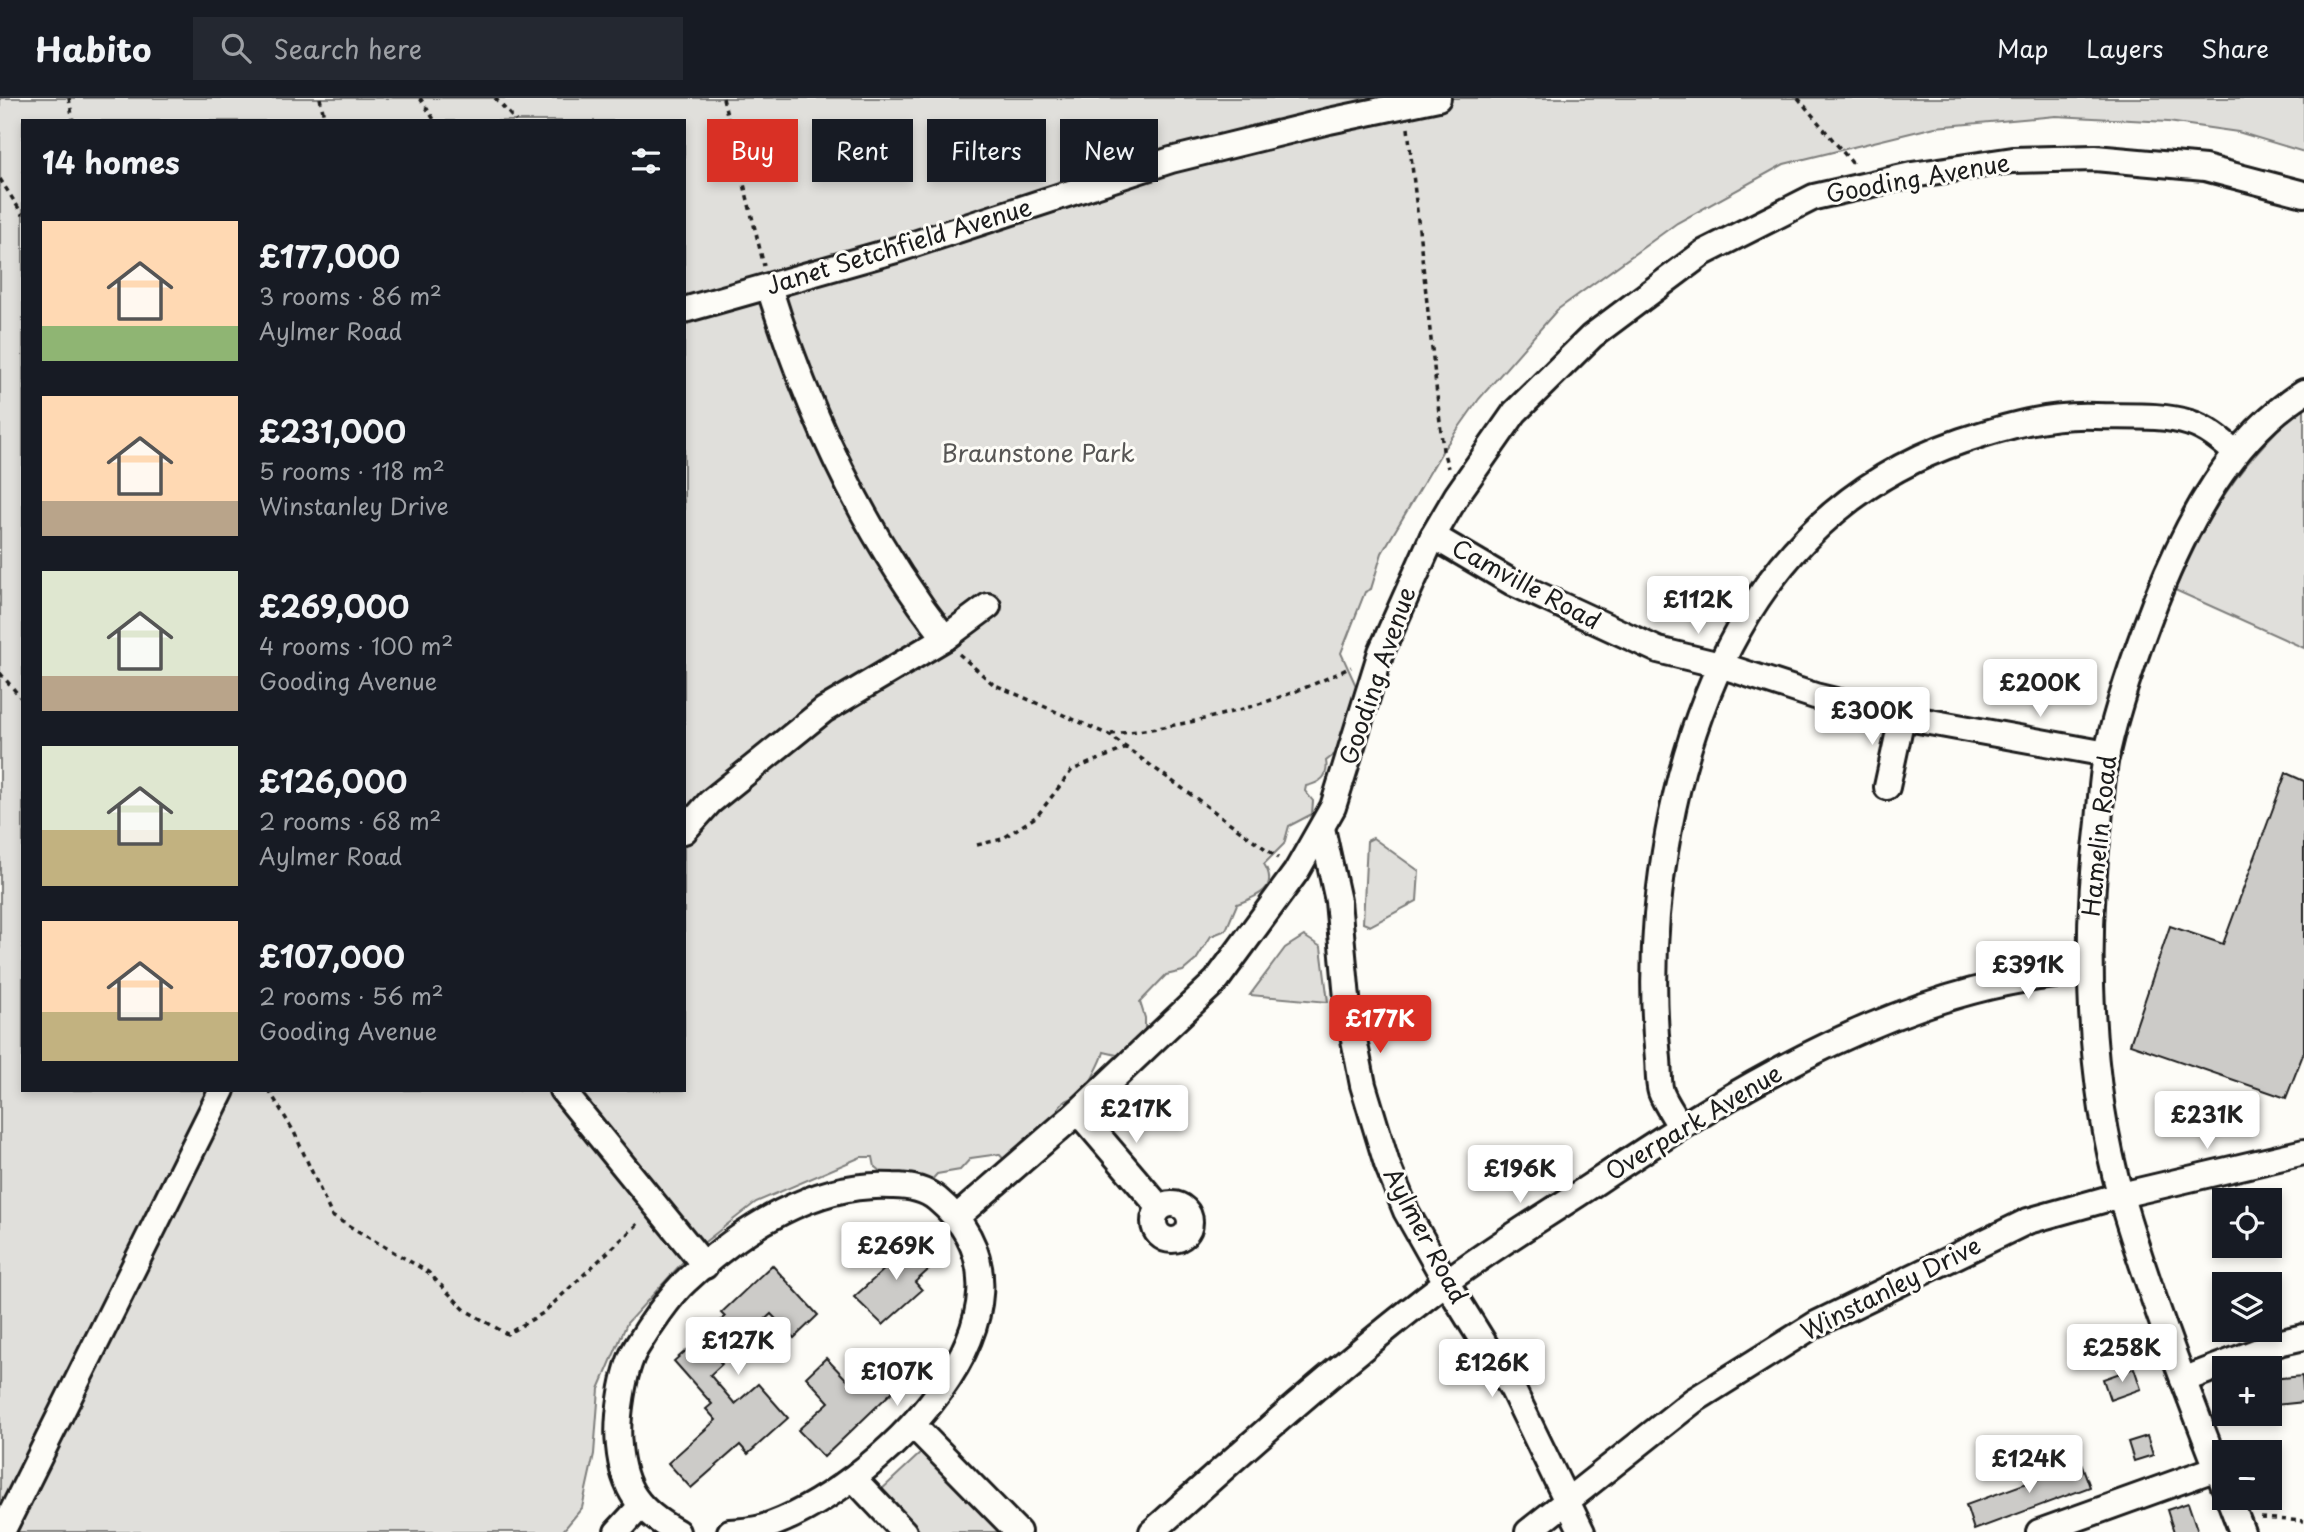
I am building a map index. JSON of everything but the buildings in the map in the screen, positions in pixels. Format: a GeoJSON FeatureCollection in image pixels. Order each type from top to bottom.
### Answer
{"type":"FeatureCollection","features":[{"type":"Feature","properties":{"kind":"street","name":"Janet Setchfield Avenue"},"geometry":{"type":"LineString","coordinates":[[686,309],[897,250],[1171,160],[1438,98]]}},
{"type":"Feature","properties":{"kind":"street","name":"Gooding Avenue"},"geometry":{"type":"LineString","coordinates":[[958,1216],[1078,1112],[1216,981],[1296,872],[1333,807],[1381,652],[1433,536],[1457,495],[1515,412],[1592,335],[1703,254],[1814,197],[1912,175],[2013,160],[2095,158],[2205,168],[2304,194]]}},
{"type":"Feature","properties":{"kind":"street"},"geometry":{"type":"LineString","coordinates":[[769,287],[815,417],[885,553],[945,638]]}},
{"type":"Feature","properties":{"kind":"street","name":"Hamelin Road"},"geometry":{"type":"LineString","coordinates":[[2212,1454],[2183,1380],[2121,1195],[2098,1081],[2090,972],[2094,863],[2107,754],[2136,653],[2166,575],[2196,514],[2236,453],[2277,412],[2304,392]]}},
{"type":"Feature","properties":{"kind":"street"},"geometry":{"type":"LineString","coordinates":[[1680,1126],[1661,1092],[1655,1029],[1653,957],[1669,820],[1691,742],[1720,665],[1748,610],[1774,572],[1806,537],[1863,491],[1929,452],[2011,424],[2042,417],[2081,415],[2189,422],[2211,433],[2236,453]]}},
{"type":"Feature","properties":{"kind":"street","name":"Camville Road"},"geometry":{"type":"LineString","coordinates":[[1433,536],[1513,583],[1581,617],[1658,650],[1720,665],[1815,696],[1902,717],[2107,754]]}},
{"type":"Feature","properties":{"kind":"street"},"geometry":{"type":"LineString","coordinates":[[686,829],[710,802],[824,710],[945,638],[988,606]]}},
{"type":"Feature","properties":{"kind":"street"},"geometry":{"type":"LineString","coordinates":[[1887,787],[1902,717]]}},
{"type":"Feature","properties":{"kind":"street","name":"Aylmer Road"},"geometry":{"type":"LineString","coordinates":[[1322,828],[1338,901],[1349,1009],[1363,1085],[1387,1164],[1406,1212],[1513,1390],[1564,1500],[1582,1532]]}},
{"type":"Feature","properties":{"kind":"street","name":"Overpark Avenue"},"geometry":{"type":"LineString","coordinates":[[1152,1532],[1262,1434],[1446,1282],[1680,1126],[1744,1088],[1884,1022],[2000,983],[2046,974],[2090,972]]}},
{"type":"Feature","properties":{"kind":"street"},"geometry":{"type":"LineString","coordinates":[[2,1532],[221,1092]]}},
{"type":"Feature","properties":{"kind":"street"},"geometry":{"type":"LineString","coordinates":[[564,1092],[705,1266]]}},
{"type":"Feature","properties":{"kind":"street"},"geometry":{"type":"LineString","coordinates":[[1078,1112],[1160,1208]]}},
{"type":"Feature","properties":{"kind":"street","name":"Winstanley Drive"},"geometry":{"type":"LineString","coordinates":[[1528,1532],[1564,1500],[1693,1401],[1816,1324],[2028,1221],[2121,1195],[2304,1152]]}},
{"type":"Feature","properties":{"kind":"street"},"geometry":{"type":"LineString","coordinates":[[677,1532],[640,1507],[621,1470],[616,1420],[635,1350],[685,1281],[752,1229],[814,1196],[870,1184],[906,1186],[931,1194],[958,1216],[972,1241],[981,1273],[981,1310],[963,1356],[913,1425],[853,1479],[812,1505],[760,1528],[730,1532]]}},
{"type":"Feature","properties":{"kind":"street"},"geometry":{"type":"LineString","coordinates":[[2183,1380],[2304,1337]]}},
{"type":"Feature","properties":{"kind":"street"},"geometry":{"type":"LineString","coordinates":[[913,1425],[1018,1532]]}},
{"type":"Feature","properties":{"kind":"street"},"geometry":{"type":"LineString","coordinates":[[853,1479],[904,1532]]}},
{"type":"Feature","properties":{"kind":"street"},"geometry":{"type":"LineString","coordinates":[[2039,1532],[2212,1480]]}},
{"type":"Feature","properties":{"kind":"street"},"geometry":{"type":"LineString","coordinates":[[617,1532],[640,1507]]}},
{"type":"Feature","properties":{"kind":"path"},"geometry":{"type":"LineString","coordinates":[[69,98],[73,119]]}},
{"type":"Feature","properties":{"kind":"path"},"geometry":{"type":"LineString","coordinates":[[320,98],[325,119]]}},
{"type":"Feature","properties":{"kind":"path"},"geometry":{"type":"LineString","coordinates":[[420,98],[434,119]]}},
{"type":"Feature","properties":{"kind":"path"},"geometry":{"type":"LineString","coordinates":[[495,98],[514,119]]}},
{"type":"Feature","properties":{"kind":"path"},"geometry":{"type":"LineString","coordinates":[[723,98],[769,287]]}},
{"type":"Feature","properties":{"kind":"path"},"geometry":{"type":"LineString","coordinates":[[1798,98],[1870,184]]}},
{"type":"Feature","properties":{"kind":"path"},"geometry":{"type":"LineString","coordinates":[[1406,104],[1443,450],[1457,495]]}},
{"type":"Feature","properties":{"kind":"path"},"geometry":{"type":"LineString","coordinates":[[0,179],[21,212]]}},
{"type":"Feature","properties":{"kind":"path"},"geometry":{"type":"LineString","coordinates":[[945,638],[993,684],[1109,735],[1296,872]]}},
{"type":"Feature","properties":{"kind":"path"},"geometry":{"type":"LineString","coordinates":[[1109,735],[1163,729],[1259,704],[1323,681],[1381,652]]}},
{"type":"Feature","properties":{"kind":"path"},"geometry":{"type":"LineString","coordinates":[[0,673],[21,698]]}},
{"type":"Feature","properties":{"kind":"path"},"geometry":{"type":"LineString","coordinates":[[977,845],[1002,839],[1037,816],[1072,769],[1126,748]]}},
{"type":"Feature","properties":{"kind":"path"},"geometry":{"type":"LineString","coordinates":[[269,1092],[294,1132],[332,1216],[428,1272],[465,1310],[507,1334],[543,1313],[657,1206]]}},
{"type":"Feature","properties":{"kind":"path"},"geometry":{"type":"LineString","coordinates":[[2236,1515],[2304,1521]]}},
{"type":"Feature","properties":{"kind":"green space","name":"Braunstone Park"},"geometry":{"type":"Polygon","coordinates":[[[0,98],[2304,98],[2304,152],[2238,132],[2168,122],[2056,116],[1935,127],[1784,164],[1677,223],[1557,310],[1479,399],[1443,450],[1382,553],[1371,589],[1365,592],[1341,653],[1357,688],[1341,749],[1326,761],[1325,775],[1306,786],[1305,791],[1313,801],[1312,814],[1289,826],[1284,844],[1264,864],[1269,880],[1264,891],[1237,904],[1226,930],[1211,936],[1196,960],[1183,971],[1166,975],[1140,1002],[1145,1018],[1145,1036],[1121,1056],[1104,1052],[1084,1091],[1060,1105],[1057,1115],[1007,1163],[999,1154],[971,1158],[960,1170],[937,1174],[929,1183],[898,1187],[875,1167],[873,1157],[861,1157],[756,1202],[692,1252],[627,1323],[599,1389],[594,1454],[582,1508],[562,1532],[0,1532],[0,98]]]}},
{"type":"Feature","properties":{"kind":"green space"},"geometry":{"type":"Polygon","coordinates":[[[2304,408],[2304,648],[2175,590],[2194,548],[2225,493],[2251,458],[2280,427],[2304,408]]]}},
{"type":"Feature","properties":{"kind":"green space"},"geometry":{"type":"Polygon","coordinates":[[[1373,838],[1419,871],[1417,901],[1370,926],[1363,923],[1367,841],[1373,838]]]}},
{"type":"Feature","properties":{"kind":"green space"},"geometry":{"type":"Polygon","coordinates":[[[1304,936],[1321,947],[1328,1002],[1250,995],[1285,948],[1304,936]]]}},
{"type":"Feature","properties":{"kind":"green space"},"geometry":{"type":"Polygon","coordinates":[[[923,1451],[1004,1532],[921,1532],[880,1491],[923,1451]]]}}]}
